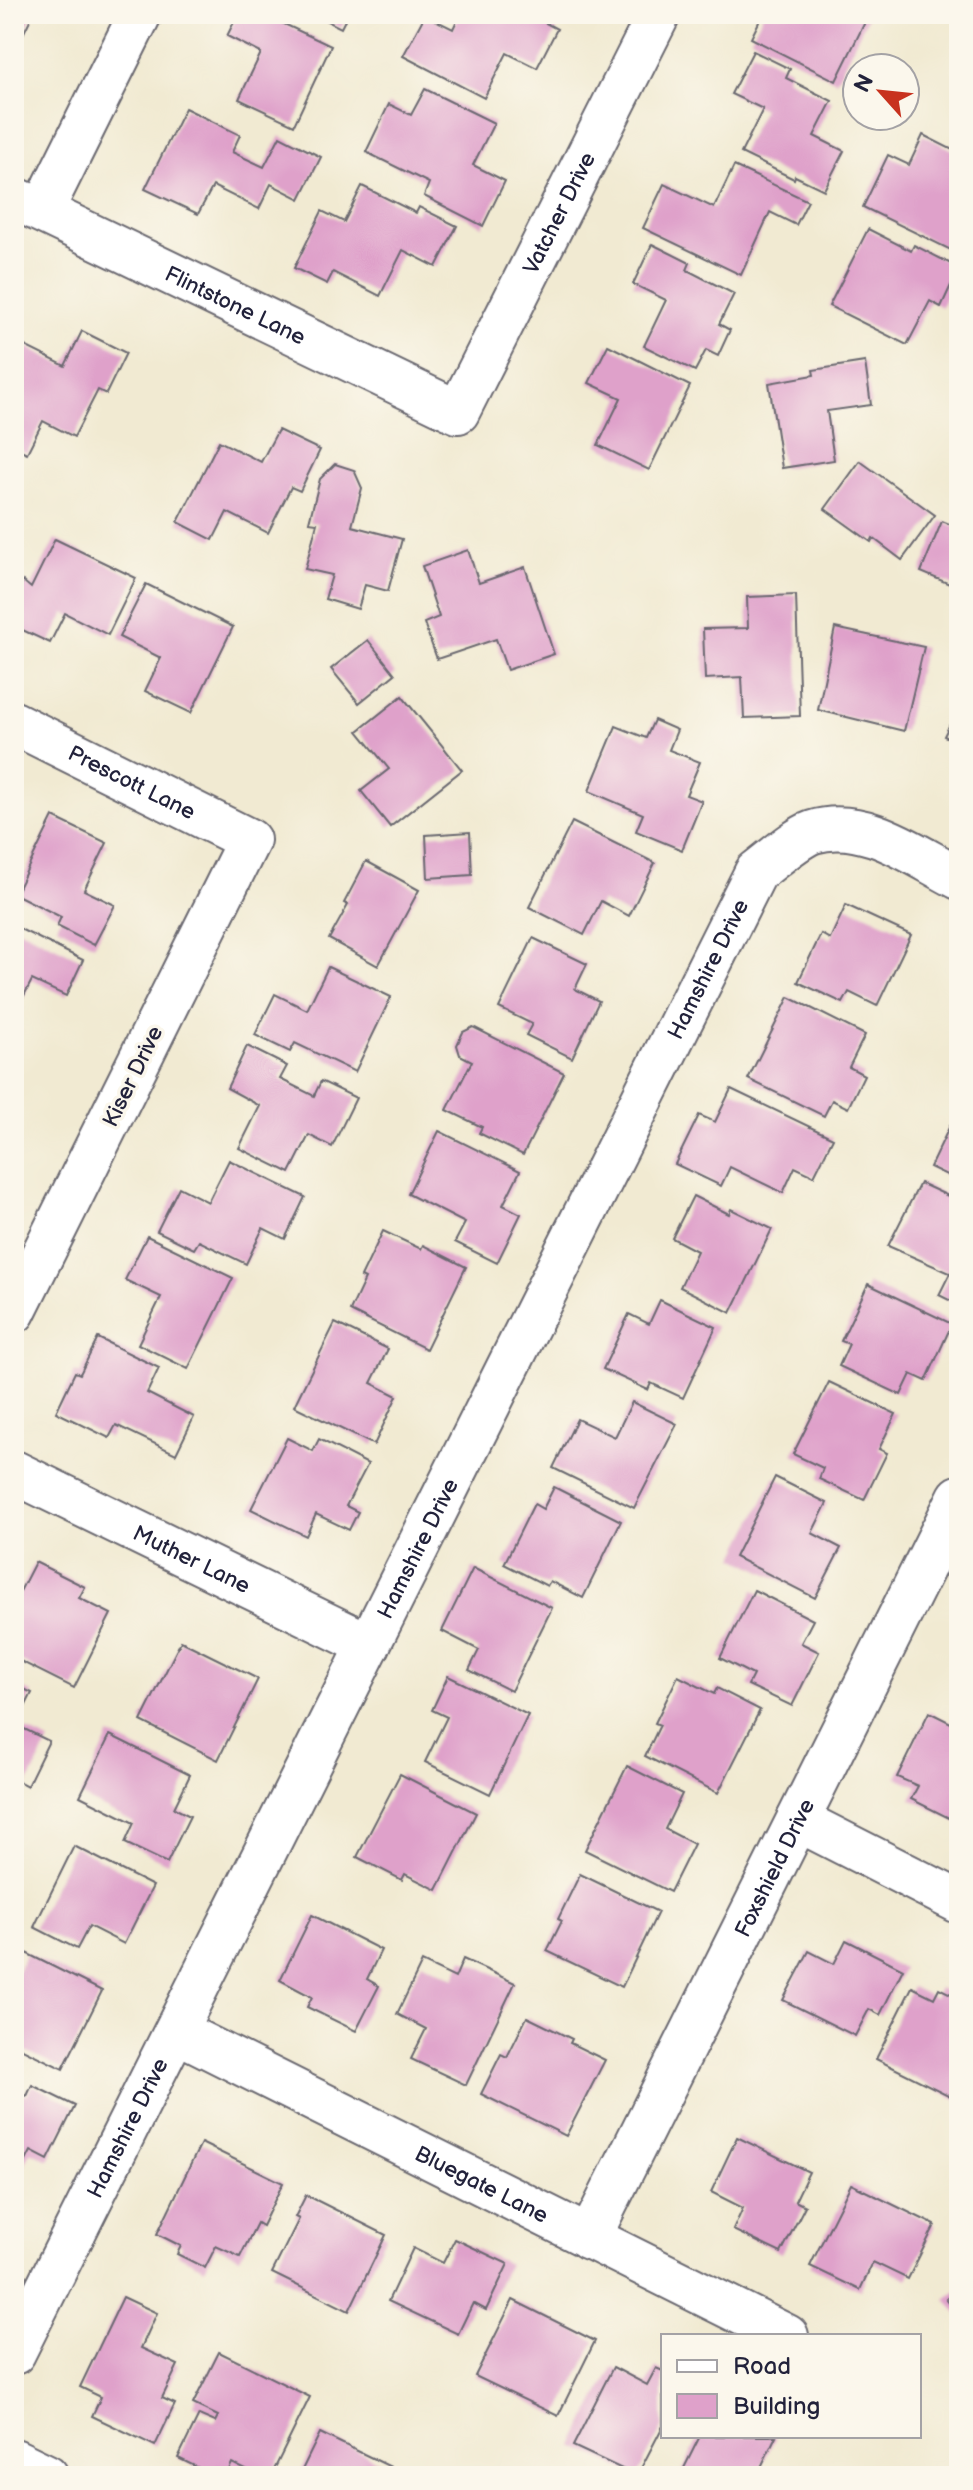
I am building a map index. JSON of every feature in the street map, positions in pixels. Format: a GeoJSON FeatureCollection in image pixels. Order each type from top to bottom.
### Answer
{"type":"FeatureCollection","features":[{"type":"Feature","properties":{"kind":"street"},"geometry":{"type":"LineString","coordinates":[[28,204],[140,14]]}},
{"type":"Feature","properties":{"kind":"street","name":"Vatcher Drive"},"geometry":{"type":"LineString","coordinates":[[458,412],[659,14]]}},
{"type":"Feature","properties":{"kind":"street","name":"Flintstone Lane"},"geometry":{"type":"LineString","coordinates":[[28,204],[458,412]]}},
{"type":"Feature","properties":{"kind":"street","name":"Prescott Lane"},"geometry":{"type":"LineString","coordinates":[[14,723],[249,840]]}},
{"type":"Feature","properties":{"kind":"street","name":"Hamshire Drive"},"geometry":{"type":"LineString","coordinates":[[14,2353],[756,872],[811,833],[846,827],[884,840],[959,878]]}},
{"type":"Feature","properties":{"kind":"street","name":"Kiser Drive"},"geometry":{"type":"LineString","coordinates":[[14,1312],[249,840]]}},
{"type":"Feature","properties":{"kind":"street","name":"Muther Lane"},"geometry":{"type":"LineString","coordinates":[[14,1472],[369,1645]]}},
{"type":"Feature","properties":{"kind":"street","name":"Foxshield Drive"},"geometry":{"type":"LineString","coordinates":[[589,2238],[959,1497]]}},
{"type":"Feature","properties":{"kind":"street"},"geometry":{"type":"LineString","coordinates":[[798,1820],[959,1902]]}},
{"type":"Feature","properties":{"kind":"street","name":"Bluegate Lane"},"geometry":{"type":"LineString","coordinates":[[176,2031],[783,2334]]}},
{"type":"Feature","properties":{"kind":"street"},"geometry":{"type":"LineString","coordinates":[[14,2460],[47,2476]]}},
{"type":"Feature","properties":{"kind":"building"},"geometry":{"type":"Polygon","coordinates":[[[14,14],[31,18],[14,53],[14,14]]]}},
{"type":"Feature","properties":{"kind":"building"},"geometry":{"type":"Polygon","coordinates":[[[238,14],[285,14],[282,23],[331,46],[294,125],[239,99],[261,53],[227,36],[238,14]]]}},
{"type":"Feature","properties":{"kind":"building"},"geometry":{"type":"Polygon","coordinates":[[[313,14],[348,14],[341,28],[313,14]]]}},
{"type":"Feature","properties":{"kind":"building"},"geometry":{"type":"Polygon","coordinates":[[[460,14],[508,14],[518,19],[521,14],[529,14],[557,29],[537,68],[507,53],[484,98],[403,56],[425,15],[453,29],[460,14]]]}},
{"type":"Feature","properties":{"kind":"building"},"geometry":{"type":"Polygon","coordinates":[[[763,14],[869,14],[850,52],[841,52],[841,71],[836,81],[751,38],[763,14]]]}},
{"type":"Feature","properties":{"kind":"building"},"geometry":{"type":"Polygon","coordinates":[[[753,51],[790,69],[786,78],[832,101],[814,136],[844,151],[824,190],[741,153],[763,109],[731,94],[753,51]]]}},
{"type":"Feature","properties":{"kind":"building"},"geometry":{"type":"Polygon","coordinates":[[[425,89],[494,123],[473,165],[505,181],[483,226],[424,196],[429,183],[366,152],[389,104],[411,115],[425,89]]]}},
{"type":"Feature","properties":{"kind":"building"},"geometry":{"type":"Polygon","coordinates":[[[185,108],[240,135],[232,152],[264,167],[280,136],[321,157],[300,199],[271,184],[259,209],[213,186],[198,214],[145,189],[185,108]]]}},
{"type":"Feature","properties":{"kind":"building"},"geometry":{"type":"Polygon","coordinates":[[[923,135],[959,153],[959,189],[952,203],[959,206],[959,254],[863,207],[888,155],[909,165],[923,135]]]}},
{"type":"Feature","properties":{"kind":"building"},"geometry":{"type":"Polygon","coordinates":[[[734,166],[808,201],[796,225],[770,212],[741,275],[643,228],[664,184],[714,208],[734,166]]]}},
{"type":"Feature","properties":{"kind":"building"},"geometry":{"type":"Polygon","coordinates":[[[362,186],[416,213],[419,207],[457,226],[436,267],[403,250],[380,296],[333,272],[327,284],[294,268],[322,211],[344,222],[362,186]]]}},
{"type":"Feature","properties":{"kind":"building"},"geometry":{"type":"Polygon","coordinates":[[[868,229],[911,251],[914,245],[959,268],[941,307],[930,301],[907,345],[829,306],[868,229]]]}},
{"type":"Feature","properties":{"kind":"building"},"geometry":{"type":"Polygon","coordinates":[[[652,244],[690,263],[687,270],[734,294],[719,324],[730,330],[718,356],[706,350],[695,371],[644,346],[666,300],[633,284],[652,244]]]}},
{"type":"Feature","properties":{"kind":"building"},"geometry":{"type":"Polygon","coordinates":[[[82,331],[126,353],[106,394],[98,390],[74,437],[43,421],[27,453],[14,447],[14,362],[23,345],[65,366],[82,331]]]}},
{"type":"Feature","properties":{"kind":"building"},"geometry":{"type":"Polygon","coordinates":[[[608,345],[690,386],[649,470],[598,445],[621,398],[589,383],[608,345]]]}},
{"type":"Feature","properties":{"kind":"building"},"geometry":{"type":"Polygon","coordinates":[[[865,362],[871,405],[827,411],[834,460],[782,468],[769,383],[814,375],[813,370],[865,362]]]}},
{"type":"Feature","properties":{"kind":"building"},"geometry":{"type":"Polygon","coordinates":[[[278,430],[320,450],[300,491],[291,487],[268,533],[227,512],[213,540],[178,522],[219,441],[261,462],[278,430]]]}},
{"type":"Feature","properties":{"kind":"building"},"geometry":{"type":"Polygon","coordinates":[[[860,461],[935,515],[902,560],[825,509],[860,461]]]}},
{"type":"Feature","properties":{"kind":"building"},"geometry":{"type":"Polygon","coordinates":[[[335,464],[354,470],[362,488],[352,526],[402,539],[388,591],[365,585],[358,609],[325,599],[332,575],[305,569],[317,523],[309,522],[320,479],[335,464]]]}},
{"type":"Feature","properties":{"kind":"building"},"geometry":{"type":"Polygon","coordinates":[[[942,521],[959,528],[959,588],[921,572],[942,521]]]}},
{"type":"Feature","properties":{"kind":"building"},"geometry":{"type":"Polygon","coordinates":[[[55,539],[136,578],[108,635],[65,613],[50,643],[14,626],[14,600],[23,581],[31,588],[55,539]]]}},
{"type":"Feature","properties":{"kind":"building"},"geometry":{"type":"Polygon","coordinates":[[[468,550],[479,583],[525,567],[554,654],[507,670],[496,639],[437,659],[424,623],[439,617],[422,566],[468,550]]]}},
{"type":"Feature","properties":{"kind":"building"},"geometry":{"type":"Polygon","coordinates":[[[146,584],[233,627],[191,713],[145,691],[161,658],[119,637],[146,584]]]}},
{"type":"Feature","properties":{"kind":"building"},"geometry":{"type":"Polygon","coordinates":[[[796,595],[800,716],[744,718],[742,677],[705,679],[703,629],[748,628],[747,597],[796,595]]]}},
{"type":"Feature","properties":{"kind":"building"},"geometry":{"type":"Polygon","coordinates":[[[835,628],[924,647],[904,731],[818,710],[835,628]]]}},
{"type":"Feature","properties":{"kind":"building"},"geometry":{"type":"Polygon","coordinates":[[[368,640],[395,674],[359,703],[331,669],[368,640]]]}},
{"type":"Feature","properties":{"kind":"building"},"geometry":{"type":"Polygon","coordinates":[[[402,696],[462,770],[390,827],[361,791],[389,769],[358,731],[402,696]]]}},
{"type":"Feature","properties":{"kind":"building"},"geometry":{"type":"Polygon","coordinates":[[[959,706],[959,743],[944,736],[959,706]]]}},
{"type":"Feature","properties":{"kind":"building"},"geometry":{"type":"Polygon","coordinates":[[[654,720],[677,730],[669,750],[700,762],[686,795],[702,801],[682,850],[636,831],[643,814],[589,791],[616,726],[646,738],[654,720]]]}},
{"type":"Feature","properties":{"kind":"building"},"geometry":{"type":"Polygon","coordinates":[[[53,817],[107,843],[84,890],[115,905],[94,945],[57,926],[61,917],[15,894],[53,817]]]}},
{"type":"Feature","properties":{"kind":"building"},"geometry":{"type":"Polygon","coordinates":[[[572,822],[655,863],[629,916],[601,901],[584,935],[529,907],[572,822]]]}},
{"type":"Feature","properties":{"kind":"building"},"geometry":{"type":"Polygon","coordinates":[[[470,832],[472,875],[428,878],[426,835],[470,832]]]}},
{"type":"Feature","properties":{"kind":"building"},"geometry":{"type":"Polygon","coordinates":[[[366,861],[419,890],[378,966],[329,939],[348,905],[344,903],[366,861]]]}},
{"type":"Feature","properties":{"kind":"building"},"geometry":{"type":"Polygon","coordinates":[[[846,905],[911,935],[877,1006],[849,992],[843,1003],[798,982],[821,934],[830,939],[846,905]]]}},
{"type":"Feature","properties":{"kind":"building"},"geometry":{"type":"Polygon","coordinates":[[[14,926],[83,960],[66,996],[32,980],[14,1015],[14,926]]]}},
{"type":"Feature","properties":{"kind":"building"},"geometry":{"type":"Polygon","coordinates":[[[533,938],[587,964],[575,989],[599,1001],[572,1058],[526,1035],[532,1024],[499,1008],[533,938]]]}},
{"type":"Feature","properties":{"kind":"building"},"geometry":{"type":"Polygon","coordinates":[[[328,967],[391,997],[355,1072],[295,1043],[290,1052],[255,1035],[275,994],[307,1010],[328,967]]]}},
{"type":"Feature","properties":{"kind":"building"},"geometry":{"type":"Polygon","coordinates":[[[789,997],[865,1035],[849,1067],[864,1075],[848,1108],[832,1100],[824,1116],[748,1079],[789,997]]]}},
{"type":"Feature","properties":{"kind":"building"},"geometry":{"type":"Polygon","coordinates":[[[473,1027],[564,1073],[523,1155],[479,1133],[482,1127],[447,1110],[472,1061],[460,1055],[457,1045],[463,1032],[473,1027]]]}},
{"type":"Feature","properties":{"kind":"building"},"geometry":{"type":"Polygon","coordinates":[[[247,1046],[287,1066],[280,1079],[314,1096],[321,1081],[356,1098],[332,1147],[309,1135],[290,1173],[239,1148],[260,1106],[227,1088],[247,1046]]]}},
{"type":"Feature","properties":{"kind":"building"},"geometry":{"type":"Polygon","coordinates":[[[731,1089],[833,1138],[814,1176],[795,1167],[783,1193],[730,1167],[721,1186],[675,1164],[699,1115],[715,1122],[731,1089]]]}},
{"type":"Feature","properties":{"kind":"building"},"geometry":{"type":"Polygon","coordinates":[[[959,1107],[959,1181],[930,1167],[959,1107]]]}},
{"type":"Feature","properties":{"kind":"building"},"geometry":{"type":"Polygon","coordinates":[[[439,1131],[520,1171],[503,1205],[521,1214],[497,1263],[455,1242],[465,1223],[408,1194],[439,1131]]]}},
{"type":"Feature","properties":{"kind":"building"},"geometry":{"type":"Polygon","coordinates":[[[229,1160],[305,1197],[285,1239],[263,1228],[246,1264],[199,1241],[194,1249],[157,1231],[179,1187],[208,1202],[229,1160]]]}},
{"type":"Feature","properties":{"kind":"building"},"geometry":{"type":"Polygon","coordinates":[[[920,1183],[959,1201],[959,1305],[939,1295],[950,1273],[888,1246],[920,1183]]]}},
{"type":"Feature","properties":{"kind":"building"},"geometry":{"type":"Polygon","coordinates":[[[693,1196],[729,1214],[731,1209],[772,1229],[731,1313],[680,1287],[697,1251],[672,1238],[693,1196]]]}},
{"type":"Feature","properties":{"kind":"building"},"geometry":{"type":"Polygon","coordinates":[[[383,1231],[421,1249],[423,1245],[466,1267],[426,1349],[350,1311],[365,1279],[361,1277],[383,1231]]]}},
{"type":"Feature","properties":{"kind":"building"},"geometry":{"type":"Polygon","coordinates":[[[147,1236],[233,1278],[188,1369],[138,1344],[161,1297],[125,1280],[147,1236]]]}},
{"type":"Feature","properties":{"kind":"building"},"geometry":{"type":"Polygon","coordinates":[[[868,1284],[952,1324],[926,1381],[911,1374],[901,1395],[839,1366],[849,1344],[841,1341],[868,1284]]]}},
{"type":"Feature","properties":{"kind":"building"},"geometry":{"type":"Polygon","coordinates":[[[660,1300],[716,1327],[683,1398],[651,1383],[648,1390],[603,1369],[629,1314],[649,1324],[660,1300]]]}},
{"type":"Feature","properties":{"kind":"building"},"geometry":{"type":"Polygon","coordinates":[[[335,1323],[388,1349],[371,1383],[397,1396],[374,1445],[294,1406],[335,1323]]]}},
{"type":"Feature","properties":{"kind":"building"},"geometry":{"type":"Polygon","coordinates":[[[98,1338],[159,1368],[147,1393],[194,1417],[176,1454],[116,1425],[109,1438],[56,1412],[75,1372],[80,1374],[98,1338]]]}},
{"type":"Feature","properties":{"kind":"building"},"geometry":{"type":"Polygon","coordinates":[[[829,1382],[896,1414],[879,1449],[887,1453],[864,1500],[819,1479],[823,1468],[793,1454],[829,1382]]]}},
{"type":"Feature","properties":{"kind":"building"},"geometry":{"type":"Polygon","coordinates":[[[632,1402],[677,1424],[634,1508],[553,1468],[577,1419],[615,1437],[632,1402]]]}},
{"type":"Feature","properties":{"kind":"building"},"geometry":{"type":"Polygon","coordinates":[[[287,1438],[313,1451],[319,1439],[368,1464],[346,1506],[358,1512],[349,1530],[316,1514],[306,1536],[251,1509],[287,1438]]]}},
{"type":"Feature","properties":{"kind":"building"},"geometry":{"type":"Polygon","coordinates":[[[775,1477],[827,1503],[812,1533],[841,1548],[815,1598],[735,1557],[775,1477]]]}},
{"type":"Feature","properties":{"kind":"building"},"geometry":{"type":"Polygon","coordinates":[[[554,1487],[621,1521],[583,1598],[550,1581],[547,1586],[504,1564],[534,1504],[543,1509],[554,1487]]]}},
{"type":"Feature","properties":{"kind":"building"},"geometry":{"type":"Polygon","coordinates":[[[35,1562],[85,1587],[79,1598],[111,1614],[74,1688],[14,1658],[14,1603],[35,1562]]]}},
{"type":"Feature","properties":{"kind":"building"},"geometry":{"type":"Polygon","coordinates":[[[473,1568],[552,1608],[511,1691],[469,1670],[479,1650],[442,1631],[473,1568]]]}},
{"type":"Feature","properties":{"kind":"building"},"geometry":{"type":"Polygon","coordinates":[[[754,1590],[813,1620],[801,1643],[819,1652],[792,1706],[748,1685],[753,1675],[720,1658],[754,1590]]]}},
{"type":"Feature","properties":{"kind":"building"},"geometry":{"type":"Polygon","coordinates":[[[181,1641],[258,1679],[218,1760],[141,1721],[181,1641]]]}},
{"type":"Feature","properties":{"kind":"building"},"geometry":{"type":"Polygon","coordinates":[[[448,1676],[528,1715],[490,1794],[425,1762],[447,1717],[432,1710],[448,1676]]]}},
{"type":"Feature","properties":{"kind":"building"},"geometry":{"type":"Polygon","coordinates":[[[678,1676],[714,1694],[717,1688],[760,1710],[718,1793],[645,1756],[660,1725],[655,1723],[678,1676]]]}},
{"type":"Feature","properties":{"kind":"building"},"geometry":{"type":"Polygon","coordinates":[[[14,1684],[32,1693],[16,1725],[49,1741],[27,1786],[14,1779],[14,1684]]]}},
{"type":"Feature","properties":{"kind":"building"},"geometry":{"type":"Polygon","coordinates":[[[929,1712],[959,1727],[959,1823],[911,1799],[918,1786],[897,1777],[929,1712]]]}},
{"type":"Feature","properties":{"kind":"building"},"geometry":{"type":"Polygon","coordinates":[[[110,1735],[190,1775],[174,1808],[190,1816],[167,1863],[125,1843],[134,1823],[80,1796],[110,1735]]]}},
{"type":"Feature","properties":{"kind":"building"},"geometry":{"type":"Polygon","coordinates":[[[627,1766],[682,1794],[665,1829],[694,1844],[670,1892],[585,1850],[627,1766]]]}},
{"type":"Feature","properties":{"kind":"building"},"geometry":{"type":"Polygon","coordinates":[[[400,1774],[476,1813],[437,1890],[405,1874],[402,1880],[357,1857],[400,1774]]]}},
{"type":"Feature","properties":{"kind":"building"},"geometry":{"type":"Polygon","coordinates":[[[74,1846],[153,1886],[124,1944],[89,1926],[77,1949],[34,1927],[74,1846]]]}},
{"type":"Feature","properties":{"kind":"building"},"geometry":{"type":"Polygon","coordinates":[[[580,1874],[658,1912],[622,1987],[547,1951],[562,1921],[558,1919],[580,1874]]]}},
{"type":"Feature","properties":{"kind":"building"},"geometry":{"type":"Polygon","coordinates":[[[312,1915],[381,1950],[367,1979],[379,1986],[356,2031],[307,2007],[312,1997],[280,1980],[312,1915]]]}},
{"type":"Feature","properties":{"kind":"building"},"geometry":{"type":"Polygon","coordinates":[[[846,1940],[903,1969],[880,2015],[869,2009],[855,2036],[783,2000],[809,1951],[834,1964],[846,1940]]]}},
{"type":"Feature","properties":{"kind":"building"},"geometry":{"type":"Polygon","coordinates":[[[26,1953],[102,1991],[63,2069],[14,2045],[14,1978],[26,1953]]]}},
{"type":"Feature","properties":{"kind":"building"},"geometry":{"type":"Polygon","coordinates":[[[463,1959],[515,1983],[466,2085],[411,2059],[426,2029],[397,2014],[422,1962],[455,1978],[463,1959]]]}},
{"type":"Feature","properties":{"kind":"building"},"geometry":{"type":"Polygon","coordinates":[[[912,1987],[934,1998],[939,1988],[959,1998],[958,2100],[876,2059],[912,1987]]]}},
{"type":"Feature","properties":{"kind":"building"},"geometry":{"type":"Polygon","coordinates":[[[527,2017],[572,2039],[570,2043],[605,2060],[566,2136],[481,2094],[501,2054],[507,2057],[527,2017]]]}},
{"type":"Feature","properties":{"kind":"building"},"geometry":{"type":"Polygon","coordinates":[[[32,2085],[75,2106],[48,2160],[31,2151],[18,2177],[14,2175],[14,2090],[27,2096],[32,2085]]]}},
{"type":"Feature","properties":{"kind":"building"},"geometry":{"type":"Polygon","coordinates":[[[737,2137],[809,2172],[795,2201],[805,2206],[781,2253],[733,2230],[743,2208],[711,2192],[737,2137]]]}},
{"type":"Feature","properties":{"kind":"building"},"geometry":{"type":"Polygon","coordinates":[[[201,2143],[283,2183],[262,2226],[257,2223],[240,2257],[216,2246],[205,2268],[177,2254],[181,2246],[157,2234],[201,2143]]]}},
{"type":"Feature","properties":{"kind":"building"},"geometry":{"type":"Polygon","coordinates":[[[851,2184],[935,2225],[908,2279],[873,2262],[860,2290],[810,2266],[851,2184]]]}},
{"type":"Feature","properties":{"kind":"building"},"geometry":{"type":"Polygon","coordinates":[[[306,2195],[386,2235],[349,2311],[272,2273],[299,2219],[295,2217],[306,2195]]]}},
{"type":"Feature","properties":{"kind":"building"},"geometry":{"type":"Polygon","coordinates":[[[455,2239],[508,2264],[486,2310],[473,2303],[458,2334],[388,2301],[413,2248],[443,2263],[455,2239]]]}},
{"type":"Feature","properties":{"kind":"building"},"geometry":{"type":"Polygon","coordinates":[[[959,2289],[959,2316],[946,2299],[959,2289]]]}},
{"type":"Feature","properties":{"kind":"building"},"geometry":{"type":"Polygon","coordinates":[[[123,2297],[157,2313],[141,2348],[178,2365],[162,2398],[175,2404],[155,2446],[92,2416],[101,2397],[80,2387],[123,2297]]]}},
{"type":"Feature","properties":{"kind":"building"},"geometry":{"type":"Polygon","coordinates":[[[513,2300],[595,2341],[558,2416],[475,2376],[513,2300]]]}},
{"type":"Feature","properties":{"kind":"building"},"geometry":{"type":"Polygon","coordinates":[[[219,2352],[310,2397],[271,2476],[258,2476],[232,2463],[226,2476],[215,2476],[178,2458],[199,2415],[215,2422],[218,2416],[193,2404],[219,2352]]]}},
{"type":"Feature","properties":{"kind":"building"},"geometry":{"type":"Polygon","coordinates":[[[613,2367],[647,2385],[656,2368],[661,2370],[661,2430],[637,2476],[573,2446],[613,2367]]]}},
{"type":"Feature","properties":{"kind":"building"},"geometry":{"type":"Polygon","coordinates":[[[320,2433],[397,2470],[394,2476],[299,2476],[320,2433]]]}},
{"type":"Feature","properties":{"kind":"building"},"geometry":{"type":"Polygon","coordinates":[[[699,2438],[775,2438],[761,2467],[779,2476],[680,2476],[699,2438]]]}}]}
